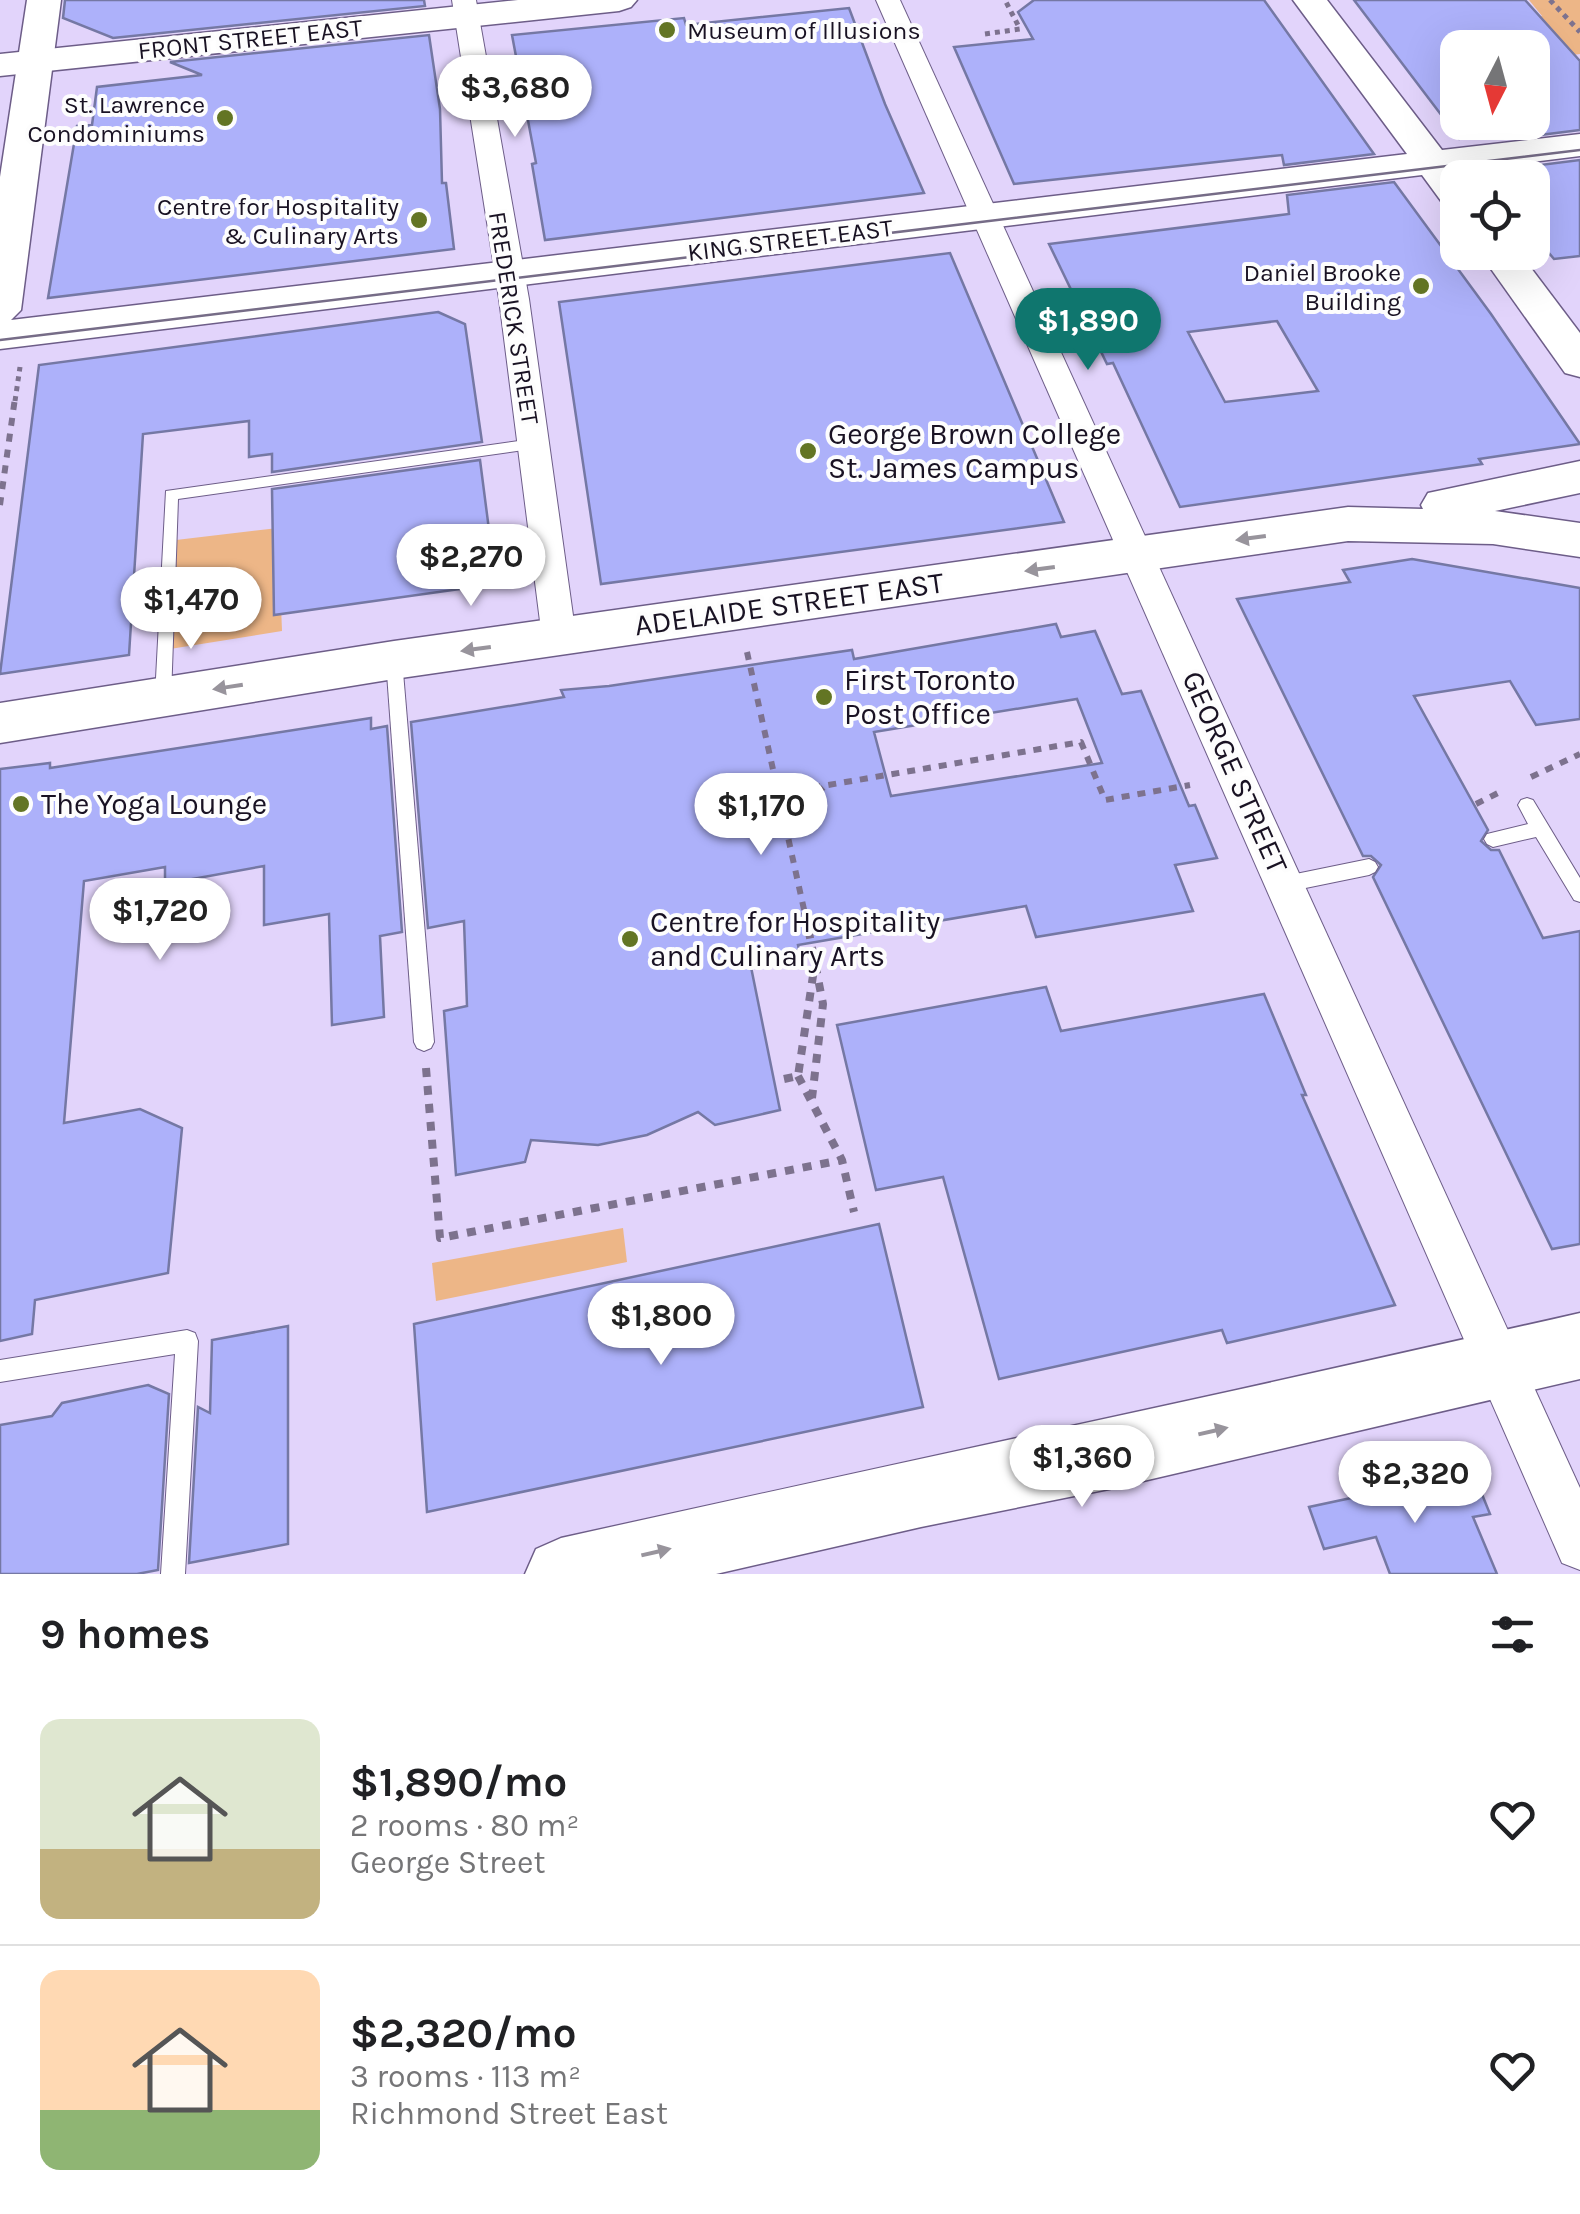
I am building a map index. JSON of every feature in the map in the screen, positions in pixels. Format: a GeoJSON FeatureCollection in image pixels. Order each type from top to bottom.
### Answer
{"type":"FeatureCollection","features":[{"type":"Feature","properties":{"kind":"main road"},"geometry":{"type":"LineString","coordinates":[[0,310],[9,188],[38,60],[44,0]]}},
{"type":"Feature","properties":{"kind":"main road","name":"FRONT STREET EAST"},"geometry":{"type":"LineString","coordinates":[[0,64],[465,8],[619,0]]}},
{"type":"Feature","properties":{"kind":"main road"},"geometry":{"type":"LineString","coordinates":[[1310,0],[1440,173]]}},
{"type":"Feature","properties":{"kind":"main road","name":"KING STREET EAST"},"geometry":{"type":"LineString","coordinates":[[10,349],[509,274],[1580,145]]}},
{"type":"Feature","properties":{"kind":"main road"},"geometry":{"type":"LineString","coordinates":[[1511,270],[1580,363]]}},
{"type":"Feature","properties":{"kind":"main road"},"geometry":{"type":"LineString","coordinates":[[1348,524],[1580,477]]}},
{"type":"Feature","properties":{"kind":"main road","name":"ADELAIDE STREET EAST"},"geometry":{"type":"LineString","coordinates":[[0,723],[394,660],[1348,524],[1493,527],[1580,540]]}},
{"type":"Feature","properties":{"kind":"main road"},"geometry":{"type":"LineString","coordinates":[[561,1574],[1580,1346]]}},
{"type":"Feature","properties":{"kind":"street","name":"GEORGE STREET"},"geometry":{"type":"LineString","coordinates":[[888,0],[1580,1545]]}},
{"type":"Feature","properties":{"kind":"street","name":"FREDERICK STREET"},"geometry":{"type":"LineString","coordinates":[[465,8],[509,274],[559,637]]}},
{"type":"Feature","properties":{"kind":"lane"},"geometry":{"type":"LineString","coordinates":[[163,697],[172,496],[533,444]]}},
{"type":"Feature","properties":{"kind":"lane"},"geometry":{"type":"LineString","coordinates":[[394,660],[424,1042]]}},
{"type":"Feature","properties":{"kind":"lane"},"geometry":{"type":"LineString","coordinates":[[1527,805],[1580,894]]}},
{"type":"Feature","properties":{"kind":"lane"},"geometry":{"type":"LineString","coordinates":[[1494,839],[1540,829]]}},
{"type":"Feature","properties":{"kind":"lane"},"geometry":{"type":"LineString","coordinates":[[1286,884],[1368,867]]}},
{"type":"Feature","properties":{"kind":"lane"},"geometry":{"type":"LineString","coordinates":[[0,1371],[187,1341],[173,1574]]}},
{"type":"Feature","properties":{"kind":"path"},"geometry":{"type":"LineString","coordinates":[[985,34],[1020,29],[1005,0]]}},
{"type":"Feature","properties":{"kind":"path"},"geometry":{"type":"LineString","coordinates":[[1550,0],[1580,32]]}},
{"type":"Feature","properties":{"kind":"path"},"geometry":{"type":"LineString","coordinates":[[0,506],[10,349]]}},
{"type":"Feature","properties":{"kind":"path"},"geometry":{"type":"LineString","coordinates":[[747,652],[781,793],[823,1004],[812,1098]]}},
{"type":"Feature","properties":{"kind":"path"},"geometry":{"type":"LineString","coordinates":[[781,793],[1081,742],[1105,800],[1190,785]]}},
{"type":"Feature","properties":{"kind":"path"},"geometry":{"type":"LineString","coordinates":[[789,832],[806,803],[826,786]]}},
{"type":"Feature","properties":{"kind":"path"},"geometry":{"type":"LineString","coordinates":[[814,963],[798,1076],[842,1160],[854,1212]]}},
{"type":"Feature","properties":{"kind":"path"},"geometry":{"type":"LineString","coordinates":[[424,1042],[440,1238],[842,1160]]}},
{"type":"Feature","properties":{"kind":"path"},"geometry":{"type":"LineString","coordinates":[[784,1079],[798,1076]]}},
{"type":"Feature","properties":{"kind":"shaded area"},"geometry":{"type":"Polygon","coordinates":[[[1529,0],[1580,0],[1580,54],[1565,56],[1550,41],[1550,30],[1540,30],[1528,18],[1542,16],[1529,0]]]}},
{"type":"Feature","properties":{"kind":"shaded area"},"geometry":{"type":"Polygon","coordinates":[[[278,528],[282,631],[170,649],[176,540],[278,528]]]}},
{"type":"Feature","properties":{"kind":"shaded area"},"geometry":{"type":"Polygon","coordinates":[[[623,1228],[627,1262],[436,1301],[432,1263],[623,1228]]]}},
{"type":"Feature","properties":{"kind":"building"},"geometry":{"type":"Polygon","coordinates":[[[65,0],[424,0],[425,6],[113,38],[63,18],[65,0]]]}},
{"type":"Feature","properties":{"kind":"building"},"geometry":{"type":"Polygon","coordinates":[[[1034,0],[1264,0],[1374,154],[1284,165],[1282,155],[1014,184],[954,47],[1033,39],[1018,12],[1034,0]]]}},
{"type":"Feature","properties":{"kind":"building"},"geometry":{"type":"Polygon","coordinates":[[[1354,0],[1525,0],[1580,61],[1580,130],[1550,134],[1550,30],[1440,30],[1440,113],[1354,0]]]}},
{"type":"Feature","properties":{"kind":"building"},"geometry":{"type":"Polygon","coordinates":[[[849,8],[924,193],[545,240],[532,164],[536,163],[512,35],[684,18],[686,25],[849,8]]]}},
{"type":"Feature","properties":{"kind":"building"},"geometry":{"type":"Polygon","coordinates":[[[429,35],[440,109],[442,183],[446,183],[454,249],[48,298],[77,126],[92,125],[97,87],[202,75],[170,62],[429,35]]]}},
{"type":"Feature","properties":{"kind":"building"},"geometry":{"type":"Polygon","coordinates":[[[1580,160],[1580,256],[1554,259],[1550,254],[1550,164],[1580,160]]]}},
{"type":"Feature","properties":{"kind":"building"},"geometry":{"type":"Polygon","coordinates":[[[1394,182],[1440,245],[1440,270],[1459,270],[1580,444],[1479,459],[1482,464],[1180,507],[1113,363],[1107,364],[1049,244],[1289,214],[1287,195],[1394,182]],[[1277,321],[1188,332],[1225,402],[1318,391],[1277,321]]]}},
{"type":"Feature","properties":{"kind":"building","name":"George Brown College St. James Campus"},"geometry":{"type":"Polygon","coordinates":[[[950,253],[1064,522],[601,584],[559,302],[950,253]]]}},
{"type":"Feature","properties":{"kind":"building"},"geometry":{"type":"Polygon","coordinates":[[[438,312],[465,324],[482,442],[272,472],[272,454],[249,457],[249,421],[143,434],[129,655],[0,674],[39,365],[438,312]]]}},
{"type":"Feature","properties":{"kind":"building"},"geometry":{"type":"Polygon","coordinates":[[[480,460],[496,584],[274,615],[272,489],[480,460]]]}},
{"type":"Feature","properties":{"kind":"building"},"geometry":{"type":"Polygon","coordinates":[[[1412,559],[1580,588],[1580,719],[1536,725],[1510,681],[1414,696],[1488,830],[1481,841],[1491,850],[1499,850],[1543,938],[1580,931],[1580,1244],[1552,1249],[1373,877],[1381,865],[1371,856],[1363,856],[1237,599],[1350,582],[1343,570],[1412,559]]]}},
{"type":"Feature","properties":{"kind":"building"},"geometry":{"type":"Polygon","coordinates":[[[1056,624],[1061,637],[1095,631],[1122,694],[1141,691],[1189,806],[1195,805],[1217,858],[1175,865],[1193,911],[1036,937],[1026,906],[798,945],[799,950],[771,956],[771,964],[751,967],[780,1110],[715,1125],[698,1112],[647,1135],[598,1145],[531,1140],[525,1162],[456,1175],[444,1011],[467,1006],[464,921],[428,928],[411,722],[564,697],[561,690],[852,650],[854,659],[1056,624]],[[1077,699],[874,732],[891,796],[1102,763],[1077,699]]]}},
{"type":"Feature","properties":{"kind":"building"},"geometry":{"type":"Polygon","coordinates":[[[371,718],[371,729],[387,726],[402,932],[380,936],[384,1017],[332,1025],[329,914],[264,925],[264,866],[165,884],[165,867],[84,881],[64,1123],[140,1109],[182,1128],[168,1273],[35,1300],[32,1334],[0,1341],[0,769],[50,763],[50,768],[371,718]]]}},
{"type":"Feature","properties":{"kind":"building"},"geometry":{"type":"Polygon","coordinates":[[[1046,987],[1061,1031],[1264,994],[1306,1095],[1302,1095],[1395,1305],[1227,1343],[1222,1330],[999,1379],[943,1177],[876,1190],[837,1025],[1046,987]]]}},
{"type":"Feature","properties":{"kind":"building"},"geometry":{"type":"Polygon","coordinates":[[[879,1224],[923,1407],[427,1512],[414,1324],[879,1224]]]}},
{"type":"Feature","properties":{"kind":"building"},"geometry":{"type":"Polygon","coordinates":[[[288,1326],[288,1544],[189,1563],[198,1407],[210,1413],[212,1340],[288,1326]]]}},
{"type":"Feature","properties":{"kind":"building"},"geometry":{"type":"Polygon","coordinates":[[[148,1385],[169,1394],[158,1570],[137,1574],[0,1574],[0,1425],[52,1416],[62,1403],[148,1385]]]}},
{"type":"Feature","properties":{"kind":"building"},"geometry":{"type":"Polygon","coordinates":[[[1473,1472],[1490,1514],[1473,1517],[1497,1574],[1390,1574],[1376,1537],[1324,1549],[1309,1507],[1473,1472]]]}},
{"type":"Feature","properties":{"kind":"tram line"},"geometry":{"type":"LineString","coordinates":[[0,340],[1580,150]]}},
{"type":"Feature","properties":{"kind":"place","name":"Museum of Illusions"},"geometry":{"type":"Point","coordinates":[667,30]}},
{"type":"Feature","properties":{"kind":"place","name":"St. Lawrence Condominiums"},"geometry":{"type":"Point","coordinates":[225,118]}},
{"type":"Feature","properties":{"kind":"place","name":"Centre for Hospitality & Culinary Arts"},"geometry":{"type":"Point","coordinates":[419,220]}},
{"type":"Feature","properties":{"kind":"place","name":"Daniel Brooke Building"},"geometry":{"type":"Point","coordinates":[1421,286]}},
{"type":"Feature","properties":{"kind":"place","name":"George Brown College St. James Campus"},"geometry":{"type":"Point","coordinates":[808,451]}},
{"type":"Feature","properties":{"kind":"place","name":"First Toronto Post Office"},"geometry":{"type":"Point","coordinates":[824,697]}},
{"type":"Feature","properties":{"kind":"place","name":"The Yoga Lounge"},"geometry":{"type":"Point","coordinates":[21,804]}},
{"type":"Feature","properties":{"kind":"place","name":"Centre for Hospitality and Culinary Arts"},"geometry":{"type":"Point","coordinates":[630,939]}}]}
